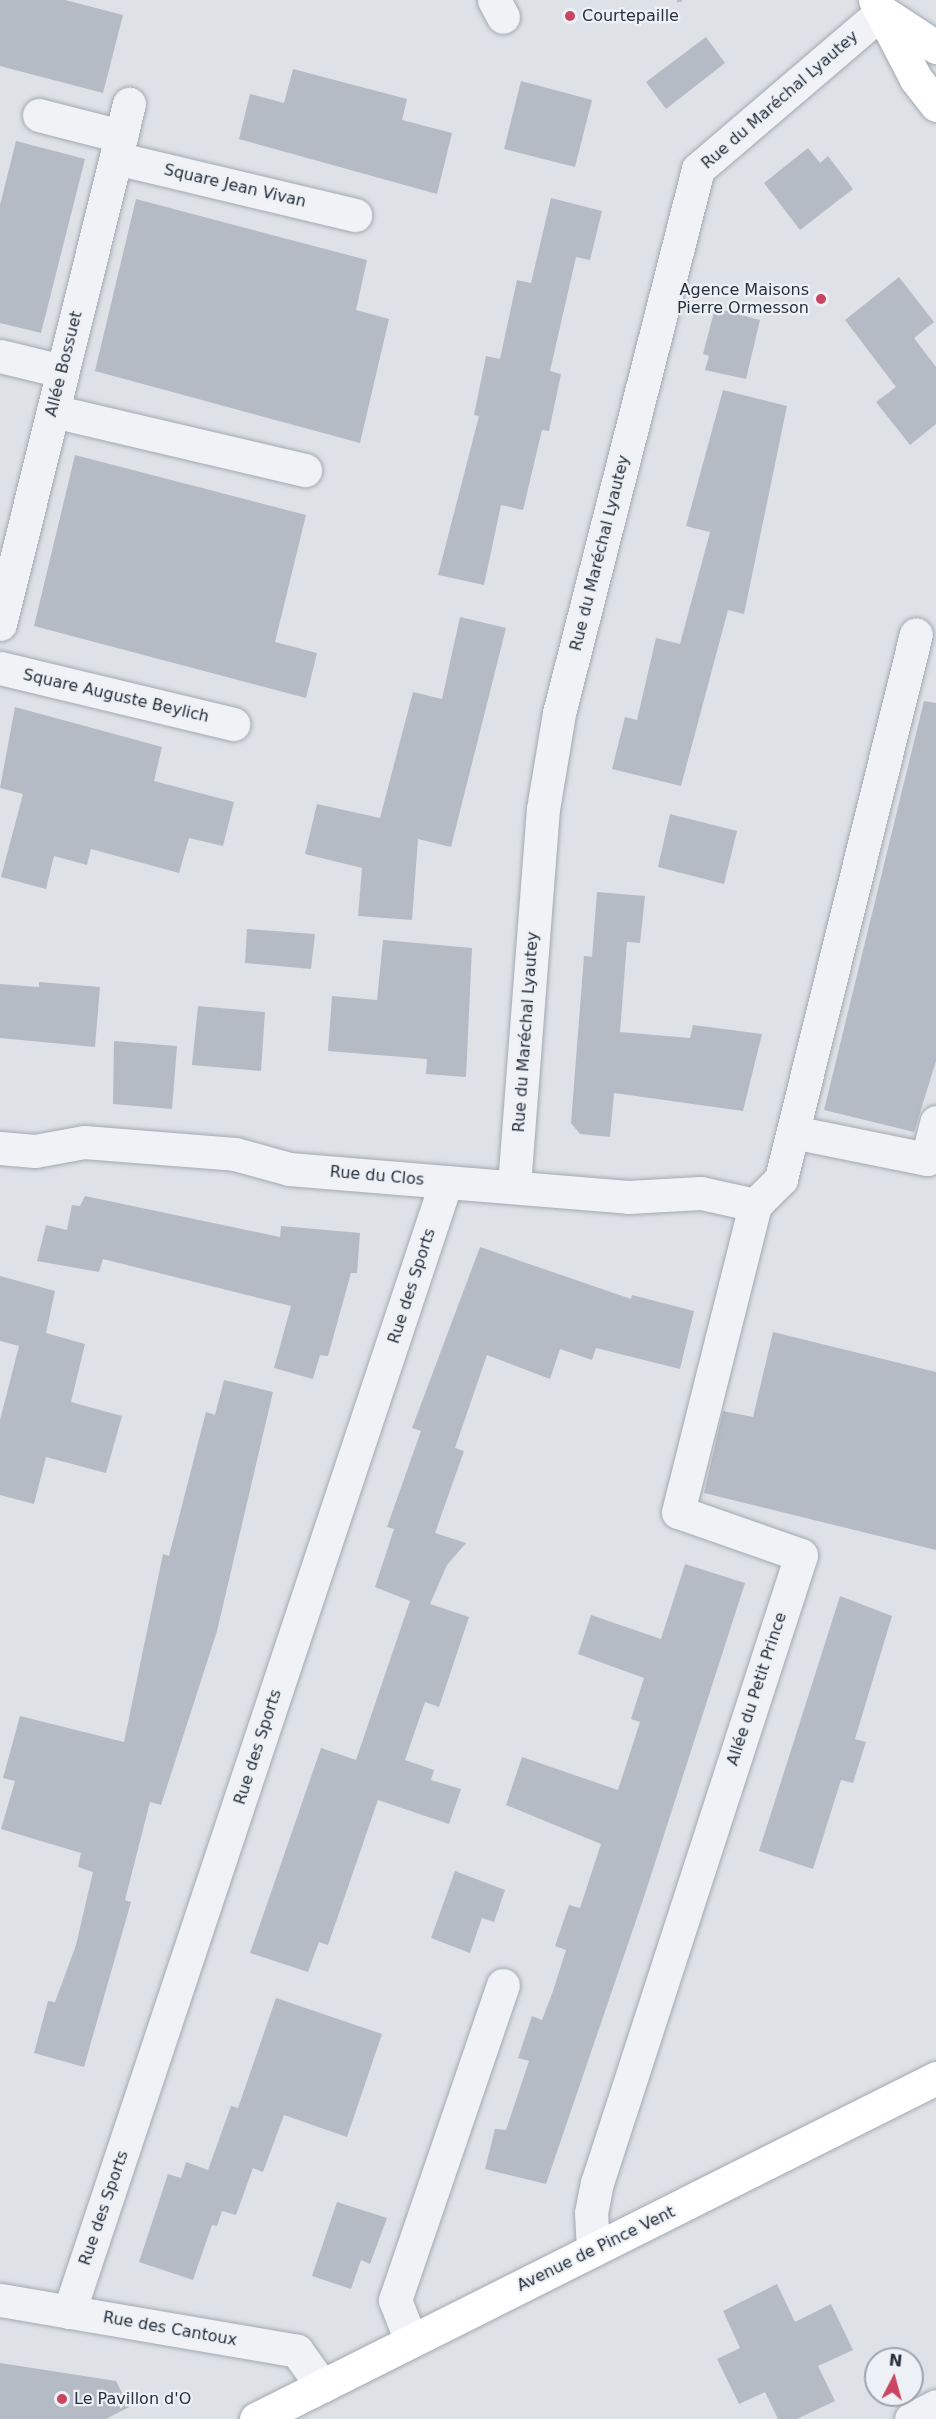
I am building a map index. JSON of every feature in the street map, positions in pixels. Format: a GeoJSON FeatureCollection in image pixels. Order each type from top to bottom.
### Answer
{"type":"FeatureCollection","features":[{"type":"Feature","properties":{"kind":"main road"},"geometry":{"type":"LineString","coordinates":[[878,6],[936,47]]}},
{"type":"Feature","properties":{"kind":"main road"},"geometry":{"type":"LineString","coordinates":[[878,6],[916,79],[936,105]]}},
{"type":"Feature","properties":{"kind":"main road","name":"Avenue de Pince Vent"},"geometry":{"type":"LineString","coordinates":[[256,2419],[294,2411],[322,2386],[593,2250],[902,2100],[936,2078]]}},
{"type":"Feature","properties":{"kind":"street","name":"Rue du Maréchal Lyautey"},"geometry":{"type":"LineString","coordinates":[[514,1185],[543,809],[559,713],[698,169],[878,6]]}},
{"type":"Feature","properties":{"kind":"street","name":"Allée Bossuet"},"geometry":{"type":"LineString","coordinates":[[0,624],[129,104]]}},
{"type":"Feature","properties":{"kind":"street","name":"Square Jean Vivan"},"geometry":{"type":"LineString","coordinates":[[39,115],[118,147],[355,215]]}},
{"type":"Feature","properties":{"kind":"street"},"geometry":{"type":"LineString","coordinates":[[0,356],[63,371]]}},
{"type":"Feature","properties":{"kind":"street"},"geometry":{"type":"LineString","coordinates":[[53,411],[305,470]]}},
{"type":"Feature","properties":{"kind":"street"},"geometry":{"type":"LineString","coordinates":[[755,1205],[781,1179],[916,634]]}},
{"type":"Feature","properties":{"kind":"street","name":"Square Auguste Beylich"},"geometry":{"type":"LineString","coordinates":[[0,668],[233,724]]}},
{"type":"Feature","properties":{"kind":"street"},"geometry":{"type":"LineString","coordinates":[[793,1132],[927,1159],[936,1122]]}},
{"type":"Feature","properties":{"kind":"street","name":"Rue du Clos"},"geometry":{"type":"LineString","coordinates":[[0,1148],[35,1151],[84,1142],[235,1154],[288,1169],[446,1182],[514,1185],[628,1197],[701,1193],[755,1205]]}},
{"type":"Feature","properties":{"kind":"street","name":"Rue des Sports"},"geometry":{"type":"LineString","coordinates":[[69,2312],[446,1182]]}},
{"type":"Feature","properties":{"kind":"street","name":"Allée du Petit Prince"},"geometry":{"type":"LineString","coordinates":[[593,2250],[591,2212],[597,2183],[801,1555],[678,1512],[755,1205]]}},
{"type":"Feature","properties":{"kind":"street"},"geometry":{"type":"LineString","coordinates":[[411,2341],[394,2300],[503,1985]]}},
{"type":"Feature","properties":{"kind":"street","name":"Rue des Cantoux"},"geometry":{"type":"LineString","coordinates":[[0,2300],[297,2351],[322,2386]]}},
{"type":"Feature","properties":{"kind":"street"},"geometry":{"type":"LineString","coordinates":[[910,2419],[936,2406]]}},
{"type":"Feature","properties":{"kind":"path"},"geometry":{"type":"LineString","coordinates":[[677,0],[683,0]]}},
{"type":"Feature","properties":{"kind":"building"},"geometry":{"type":"Polygon","coordinates":[[[0,0],[65,0],[123,15],[103,93],[0,66],[0,0]]]}},
{"type":"Feature","properties":{"kind":"building"},"geometry":{"type":"Polygon","coordinates":[[[706,37],[725,63],[666,109],[646,82],[706,37]]]}},
{"type":"Feature","properties":{"kind":"building"},"geometry":{"type":"Polygon","coordinates":[[[293,69],[407,99],[402,120],[452,133],[437,194],[239,139],[250,94],[284,103],[293,69]]]}},
{"type":"Feature","properties":{"kind":"building"},"geometry":{"type":"Polygon","coordinates":[[[521,81],[592,100],[575,167],[504,149],[521,81]]]}},
{"type":"Feature","properties":{"kind":"building"},"geometry":{"type":"Polygon","coordinates":[[[16,141],[85,159],[41,333],[0,323],[0,205],[16,141]]]}},
{"type":"Feature","properties":{"kind":"building"},"geometry":{"type":"Polygon","coordinates":[[[808,148],[820,163],[828,156],[853,189],[800,230],[764,183],[808,148]]]}},
{"type":"Feature","properties":{"kind":"building"},"geometry":{"type":"Polygon","coordinates":[[[551,198],[602,211],[590,260],[576,257],[550,371],[561,374],[549,431],[542,430],[523,510],[501,505],[484,585],[438,575],[479,416],[474,415],[486,356],[500,359],[517,280],[531,283],[551,198]]]}},
{"type":"Feature","properties":{"kind":"building"},"geometry":{"type":"Polygon","coordinates":[[[136,199],[367,260],[356,310],[389,319],[360,443],[95,371],[136,199]]]}},
{"type":"Feature","properties":{"kind":"building"},"geometry":{"type":"Polygon","coordinates":[[[899,277],[934,322],[914,338],[936,367],[936,424],[910,445],[876,402],[896,387],[845,320],[899,277]]]}},
{"type":"Feature","properties":{"kind":"building"},"geometry":{"type":"Polygon","coordinates":[[[715,308],[760,320],[746,379],[705,370],[709,356],[703,354],[715,308]]]}},
{"type":"Feature","properties":{"kind":"building"},"geometry":{"type":"Polygon","coordinates":[[[723,390],[787,406],[744,614],[728,610],[681,786],[612,769],[625,717],[637,720],[656,638],[680,644],[710,532],[686,526],[723,390]]]}},
{"type":"Feature","properties":{"kind":"building"},"geometry":{"type":"Polygon","coordinates":[[[75,455],[306,515],[275,642],[317,653],[306,698],[34,626],[75,455]]]}},
{"type":"Feature","properties":{"kind":"building"},"geometry":{"type":"Polygon","coordinates":[[[460,617],[506,628],[451,847],[418,839],[412,920],[358,916],[362,868],[305,854],[317,804],[380,818],[413,692],[442,699],[460,617]]]}},
{"type":"Feature","properties":{"kind":"building"},"geometry":{"type":"Polygon","coordinates":[[[924,701],[936,703],[936,1061],[914,1132],[824,1110],[924,701]]]}},
{"type":"Feature","properties":{"kind":"building"},"geometry":{"type":"Polygon","coordinates":[[[15,707],[162,747],[154,781],[234,802],[223,846],[189,838],[179,873],[91,849],[87,865],[54,856],[46,889],[1,877],[23,794],[0,788],[15,707]]]}},
{"type":"Feature","properties":{"kind":"building"},"geometry":{"type":"Polygon","coordinates":[[[670,814],[737,831],[724,884],[658,867],[670,814]]]}},
{"type":"Feature","properties":{"kind":"building"},"geometry":{"type":"Polygon","coordinates":[[[597,892],[645,896],[640,943],[627,942],[620,1032],[690,1038],[693,1025],[762,1034],[743,1111],[614,1093],[610,1137],[580,1134],[571,1123],[584,956],[592,957],[597,892]]]}},
{"type":"Feature","properties":{"kind":"building"},"geometry":{"type":"Polygon","coordinates":[[[247,929],[315,934],[311,969],[245,963],[247,929]]]}},
{"type":"Feature","properties":{"kind":"building"},"geometry":{"type":"Polygon","coordinates":[[[383,940],[472,948],[466,1077],[426,1074],[427,1059],[328,1051],[332,996],[377,1000],[383,940]]]}},
{"type":"Feature","properties":{"kind":"building"},"geometry":{"type":"Polygon","coordinates":[[[39,982],[100,987],[95,1047],[0,1038],[0,984],[39,987],[39,982]]]}},
{"type":"Feature","properties":{"kind":"building"},"geometry":{"type":"Polygon","coordinates":[[[198,1006],[265,1012],[261,1071],[192,1065],[198,1006]]]}},
{"type":"Feature","properties":{"kind":"building"},"geometry":{"type":"Polygon","coordinates":[[[114,1041],[177,1046],[172,1109],[113,1104],[114,1041]]]}},
{"type":"Feature","properties":{"kind":"building"},"geometry":{"type":"Polygon","coordinates":[[[85,1196],[280,1237],[281,1226],[360,1233],[357,1273],[351,1273],[328,1356],[320,1355],[313,1379],[274,1368],[291,1306],[103,1259],[99,1272],[37,1261],[46,1225],[67,1230],[72,1205],[80,1206],[85,1196]]]}},
{"type":"Feature","properties":{"kind":"building"},"geometry":{"type":"Polygon","coordinates":[[[480,1247],[631,1299],[632,1295],[694,1311],[680,1369],[596,1348],[592,1360],[560,1349],[550,1379],[487,1355],[455,1448],[464,1451],[435,1533],[466,1543],[447,1565],[430,1604],[469,1617],[439,1707],[425,1702],[405,1760],[434,1770],[431,1780],[461,1789],[449,1824],[378,1800],[328,1945],[319,1942],[308,1972],[250,1953],[321,1748],[356,1760],[410,1601],[375,1587],[394,1529],[387,1527],[421,1431],[412,1428],[480,1247]]]}},
{"type":"Feature","properties":{"kind":"building"},"geometry":{"type":"Polygon","coordinates":[[[0,1276],[55,1291],[46,1333],[85,1344],[71,1402],[122,1416],[106,1473],[46,1457],[34,1504],[0,1495],[0,1420],[19,1346],[0,1341],[0,1276]]]}},
{"type":"Feature","properties":{"kind":"building"},"geometry":{"type":"Polygon","coordinates":[[[773,1332],[936,1372],[936,1550],[704,1493],[723,1411],[753,1417],[773,1332]]]}},
{"type":"Feature","properties":{"kind":"building"},"geometry":{"type":"Polygon","coordinates":[[[224,1380],[273,1392],[217,1631],[161,1805],[150,1802],[125,1900],[131,1902],[84,2067],[34,2053],[48,2001],[55,2002],[76,1945],[93,1872],[78,1867],[81,1853],[1,1829],[15,1781],[3,1778],[20,1716],[124,1742],[163,1554],[169,1556],[206,1412],[215,1415],[224,1380]]]}},
{"type":"Feature","properties":{"kind":"building"},"geometry":{"type":"Polygon","coordinates":[[[685,1564],[745,1583],[644,1897],[546,2184],[485,2169],[495,2129],[506,2130],[529,2061],[518,2058],[532,2016],[542,2020],[553,1991],[566,1950],[555,1946],[569,1905],[580,1908],[601,1844],[506,1805],[522,1757],[618,1790],[640,1722],[631,1719],[644,1678],[578,1654],[591,1615],[661,1639],[685,1564]]]}},
{"type":"Feature","properties":{"kind":"building"},"geometry":{"type":"Polygon","coordinates":[[[840,1596],[892,1616],[855,1739],[866,1742],[853,1783],[841,1780],[813,1869],[759,1851],[840,1596]]]}},
{"type":"Feature","properties":{"kind":"building"},"geometry":{"type":"Polygon","coordinates":[[[455,1871],[505,1890],[494,1922],[482,1918],[470,1953],[431,1938],[455,1871]]]}},
{"type":"Feature","properties":{"kind":"building"},"geometry":{"type":"Polygon","coordinates":[[[276,1998],[382,2034],[347,2137],[284,2115],[263,2172],[253,2168],[236,2215],[222,2211],[217,2226],[212,2225],[193,2280],[139,2262],[168,2174],[181,2178],[186,2162],[208,2170],[231,2106],[238,2108],[276,1998]]]}},
{"type":"Feature","properties":{"kind":"building"},"geometry":{"type":"Polygon","coordinates":[[[337,2202],[387,2218],[370,2264],[361,2260],[351,2289],[312,2276],[337,2202]]]}},
{"type":"Feature","properties":{"kind":"building"},"geometry":{"type":"Polygon","coordinates":[[[777,2284],[795,2322],[831,2304],[853,2350],[818,2366],[835,2401],[797,2419],[778,2419],[765,2392],[739,2404],[717,2359],[740,2348],[723,2311],[777,2284]]]}},
{"type":"Feature","properties":{"kind":"building","name":"Le Pavillon d'O"},"geometry":{"type":"Polygon","coordinates":[[[0,2363],[116,2381],[129,2407],[106,2419],[0,2419],[0,2363]]]}},
{"type":"Feature","properties":{"kind":"place","name":"Courtepaille"},"geometry":{"type":"Point","coordinates":[570,16]}},
{"type":"Feature","properties":{"kind":"place","name":"Agence Maisons Pierre Ormesson"},"geometry":{"type":"Point","coordinates":[821,299]}},
{"type":"Feature","properties":{"kind":"place","name":"Le Pavillon d'O"},"geometry":{"type":"Point","coordinates":[62,2399]}}]}
